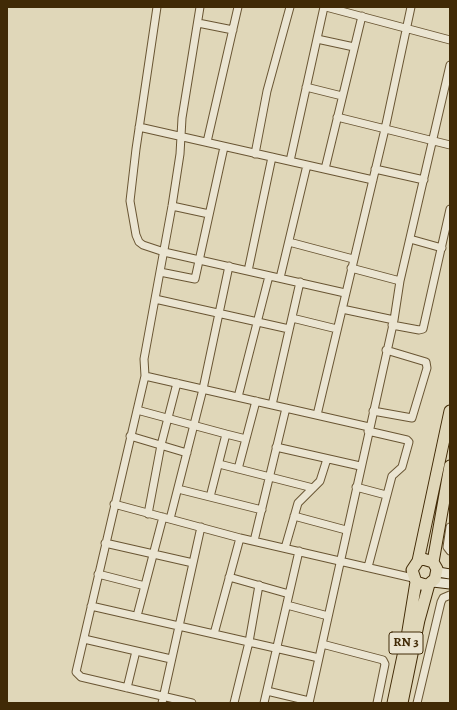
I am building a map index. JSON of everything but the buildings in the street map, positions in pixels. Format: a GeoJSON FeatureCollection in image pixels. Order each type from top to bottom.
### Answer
{"type":"FeatureCollection","features":[{"type":"Feature","properties":{"kind":"highway"},"geometry":{"type":"LineString","coordinates":[[450,411],[418,561],[412,570],[414,580],[420,584],[431,583],[435,567],[450,466]]}},
{"type":"Feature","properties":{"kind":"highway"},"geometry":{"type":"LineString","coordinates":[[418,561],[423,559],[435,567]]}},
{"type":"Feature","properties":{"kind":"highway","name":"RN 3"},"geometry":{"type":"LineString","coordinates":[[393,703],[407,637],[414,580]]}},
{"type":"Feature","properties":{"kind":"highway","name":"RN 3"},"geometry":{"type":"LineString","coordinates":[[402,703],[419,620],[431,583]]}},
{"type":"Feature","properties":{"kind":"main road"},"geometry":{"type":"LineString","coordinates":[[435,567],[450,574]]}},
{"type":"Feature","properties":{"kind":"main road"},"geometry":{"type":"LineString","coordinates":[[431,583],[450,584]]}},
{"type":"Feature","properties":{"kind":"street"},"geometry":{"type":"LineString","coordinates":[[158,7],[139,127],[130,201],[130,210],[139,242],[143,246],[164,252],[345,293]]}},
{"type":"Feature","properties":{"kind":"street"},"geometry":{"type":"LineString","coordinates":[[192,703],[162,700],[127,688],[81,677],[77,674],[105,543],[145,376],[143,366],[172,206],[186,92],[200,7]]}},
{"type":"Feature","properties":{"kind":"street"},"geometry":{"type":"LineString","coordinates":[[207,142],[238,7]]}},
{"type":"Feature","properties":{"kind":"street"},"geometry":{"type":"LineString","coordinates":[[255,154],[271,76],[290,7]]}},
{"type":"Feature","properties":{"kind":"street"},"geometry":{"type":"LineString","coordinates":[[290,161],[325,7],[341,9],[450,40]]}},
{"type":"Feature","properties":{"kind":"street"},"geometry":{"type":"LineString","coordinates":[[317,415],[385,128],[411,7]]}},
{"type":"Feature","properties":{"kind":"street"},"geometry":{"type":"LineString","coordinates":[[326,169],[337,117],[362,16]]}},
{"type":"Feature","properties":{"kind":"street"},"geometry":{"type":"LineString","coordinates":[[198,23],[233,30]]}},
{"type":"Feature","properties":{"kind":"street"},"geometry":{"type":"LineString","coordinates":[[317,39],[354,47]]}},
{"type":"Feature","properties":{"kind":"street"},"geometry":{"type":"LineString","coordinates":[[267,691],[309,702],[339,560],[393,322],[400,281],[450,65]]}},
{"type":"Feature","properties":{"kind":"street"},"geometry":{"type":"LineString","coordinates":[[306,87],[342,96]]}},
{"type":"Feature","properties":{"kind":"street"},"geometry":{"type":"LineString","coordinates":[[337,117],[450,145]]}},
{"type":"Feature","properties":{"kind":"street"},"geometry":{"type":"LineString","coordinates":[[139,127],[181,135],[224,147],[373,180]]}},
{"type":"Feature","properties":{"kind":"street"},"geometry":{"type":"LineString","coordinates":[[160,272],[194,279],[224,147]]}},
{"type":"Feature","properties":{"kind":"street"},"geometry":{"type":"LineString","coordinates":[[248,271],[272,158]]}},
{"type":"Feature","properties":{"kind":"street"},"geometry":{"type":"LineString","coordinates":[[280,278],[308,165]]}},
{"type":"Feature","properties":{"kind":"street"},"geometry":{"type":"LineString","coordinates":[[375,169],[424,180]]}},
{"type":"Feature","properties":{"kind":"street"},"geometry":{"type":"LineString","coordinates":[[172,206],[209,214]]}},
{"type":"Feature","properties":{"kind":"street"},"geometry":{"type":"LineString","coordinates":[[342,309],[423,330],[450,209]]}},
{"type":"Feature","properties":{"kind":"street"},"geometry":{"type":"LineString","coordinates":[[410,239],[442,248]]}},
{"type":"Feature","properties":{"kind":"street"},"geometry":{"type":"LineString","coordinates":[[289,242],[353,259]]}},
{"type":"Feature","properties":{"kind":"street"},"geometry":{"type":"LineString","coordinates":[[137,616],[153,554],[178,489],[203,389],[229,266]]}},
{"type":"Feature","properties":{"kind":"street"},"geometry":{"type":"LineString","coordinates":[[351,268],[400,281]]}},
{"type":"Feature","properties":{"kind":"street"},"geometry":{"type":"LineString","coordinates":[[238,397],[269,276]]}},
{"type":"Feature","properties":{"kind":"street"},"geometry":{"type":"LineString","coordinates":[[272,405],[300,282]]}},
{"type":"Feature","properties":{"kind":"street"},"geometry":{"type":"LineString","coordinates":[[155,299],[289,329]]}},
{"type":"Feature","properties":{"kind":"street"},"geometry":{"type":"LineString","coordinates":[[292,318],[337,329]]}},
{"type":"Feature","properties":{"kind":"street"},"geometry":{"type":"LineString","coordinates":[[373,411],[412,418],[427,368],[426,362],[386,350]]}},
{"type":"Feature","properties":{"kind":"street"},"geometry":{"type":"LineString","coordinates":[[145,376],[317,415],[407,440],[409,442],[402,467],[392,476],[386,495],[368,567]]}},
{"type":"Feature","properties":{"kind":"street"},"geometry":{"type":"LineString","coordinates":[[148,514],[162,445],[177,383]]}},
{"type":"Feature","properties":{"kind":"street"},"geometry":{"type":"LineString","coordinates":[[238,469],[256,401]]}},
{"type":"Feature","properties":{"kind":"street"},"geometry":{"type":"LineString","coordinates":[[254,541],[286,408]]}},
{"type":"Feature","properties":{"kind":"street"},"geometry":{"type":"LineString","coordinates":[[137,410],[246,439]]}},
{"type":"Feature","properties":{"kind":"street"},"geometry":{"type":"LineString","coordinates":[[210,497],[226,434]]}},
{"type":"Feature","properties":{"kind":"street"},"geometry":{"type":"LineString","coordinates":[[130,436],[187,453]]}},
{"type":"Feature","properties":{"kind":"street"},"geometry":{"type":"LineString","coordinates":[[276,447],[360,466]]}},
{"type":"Feature","properties":{"kind":"street"},"geometry":{"type":"LineString","coordinates":[[285,548],[298,502],[320,481],[327,459]]}},
{"type":"Feature","properties":{"kind":"street"},"geometry":{"type":"LineString","coordinates":[[219,464],[313,488]]}},
{"type":"Feature","properties":{"kind":"street"},"geometry":{"type":"LineString","coordinates":[[356,487],[386,495]]}},
{"type":"Feature","properties":{"kind":"street"},"geometry":{"type":"LineString","coordinates":[[178,489],[262,510]]}},
{"type":"Feature","properties":{"kind":"street"},"geometry":{"type":"LineString","coordinates":[[114,504],[240,538],[339,560],[414,580]]}},
{"type":"Feature","properties":{"kind":"street"},"geometry":{"type":"LineString","coordinates":[[294,516],[346,530]]}},
{"type":"Feature","properties":{"kind":"street"},"geometry":{"type":"LineString","coordinates":[[162,700],[201,527]]}},
{"type":"Feature","properties":{"kind":"street"},"geometry":{"type":"LineString","coordinates":[[450,527],[447,547],[450,551]]}},
{"type":"Feature","properties":{"kind":"street"},"geometry":{"type":"LineString","coordinates":[[214,634],[240,538]]}},
{"type":"Feature","properties":{"kind":"street"},"geometry":{"type":"LineString","coordinates":[[105,543],[192,563]]}},
{"type":"Feature","properties":{"kind":"street"},"geometry":{"type":"LineString","coordinates":[[264,703],[299,551]]}},
{"type":"Feature","properties":{"kind":"street"},"geometry":{"type":"LineString","coordinates":[[98,574],[145,586]]}},
{"type":"Feature","properties":{"kind":"street"},"geometry":{"type":"LineString","coordinates":[[229,577],[289,594]]}},
{"type":"Feature","properties":{"kind":"street"},"geometry":{"type":"LineString","coordinates":[[234,703],[249,642],[259,585]]}},
{"type":"Feature","properties":{"kind":"street"},"geometry":{"type":"LineString","coordinates":[[417,703],[441,602],[443,598],[450,595]]}},
{"type":"Feature","properties":{"kind":"street"},"geometry":{"type":"LineString","coordinates":[[287,605],[328,616]]}},
{"type":"Feature","properties":{"kind":"street"},"geometry":{"type":"LineString","coordinates":[[91,606],[319,658]]}},
{"type":"Feature","properties":{"kind":"street"},"geometry":{"type":"LineString","coordinates":[[84,639],[171,659]]}},
{"type":"Feature","properties":{"kind":"street"},"geometry":{"type":"LineString","coordinates":[[322,644],[383,660],[385,664],[377,703]]}},
{"type":"Feature","properties":{"kind":"street"},"geometry":{"type":"LineString","coordinates":[[127,688],[136,651]]}}]}
